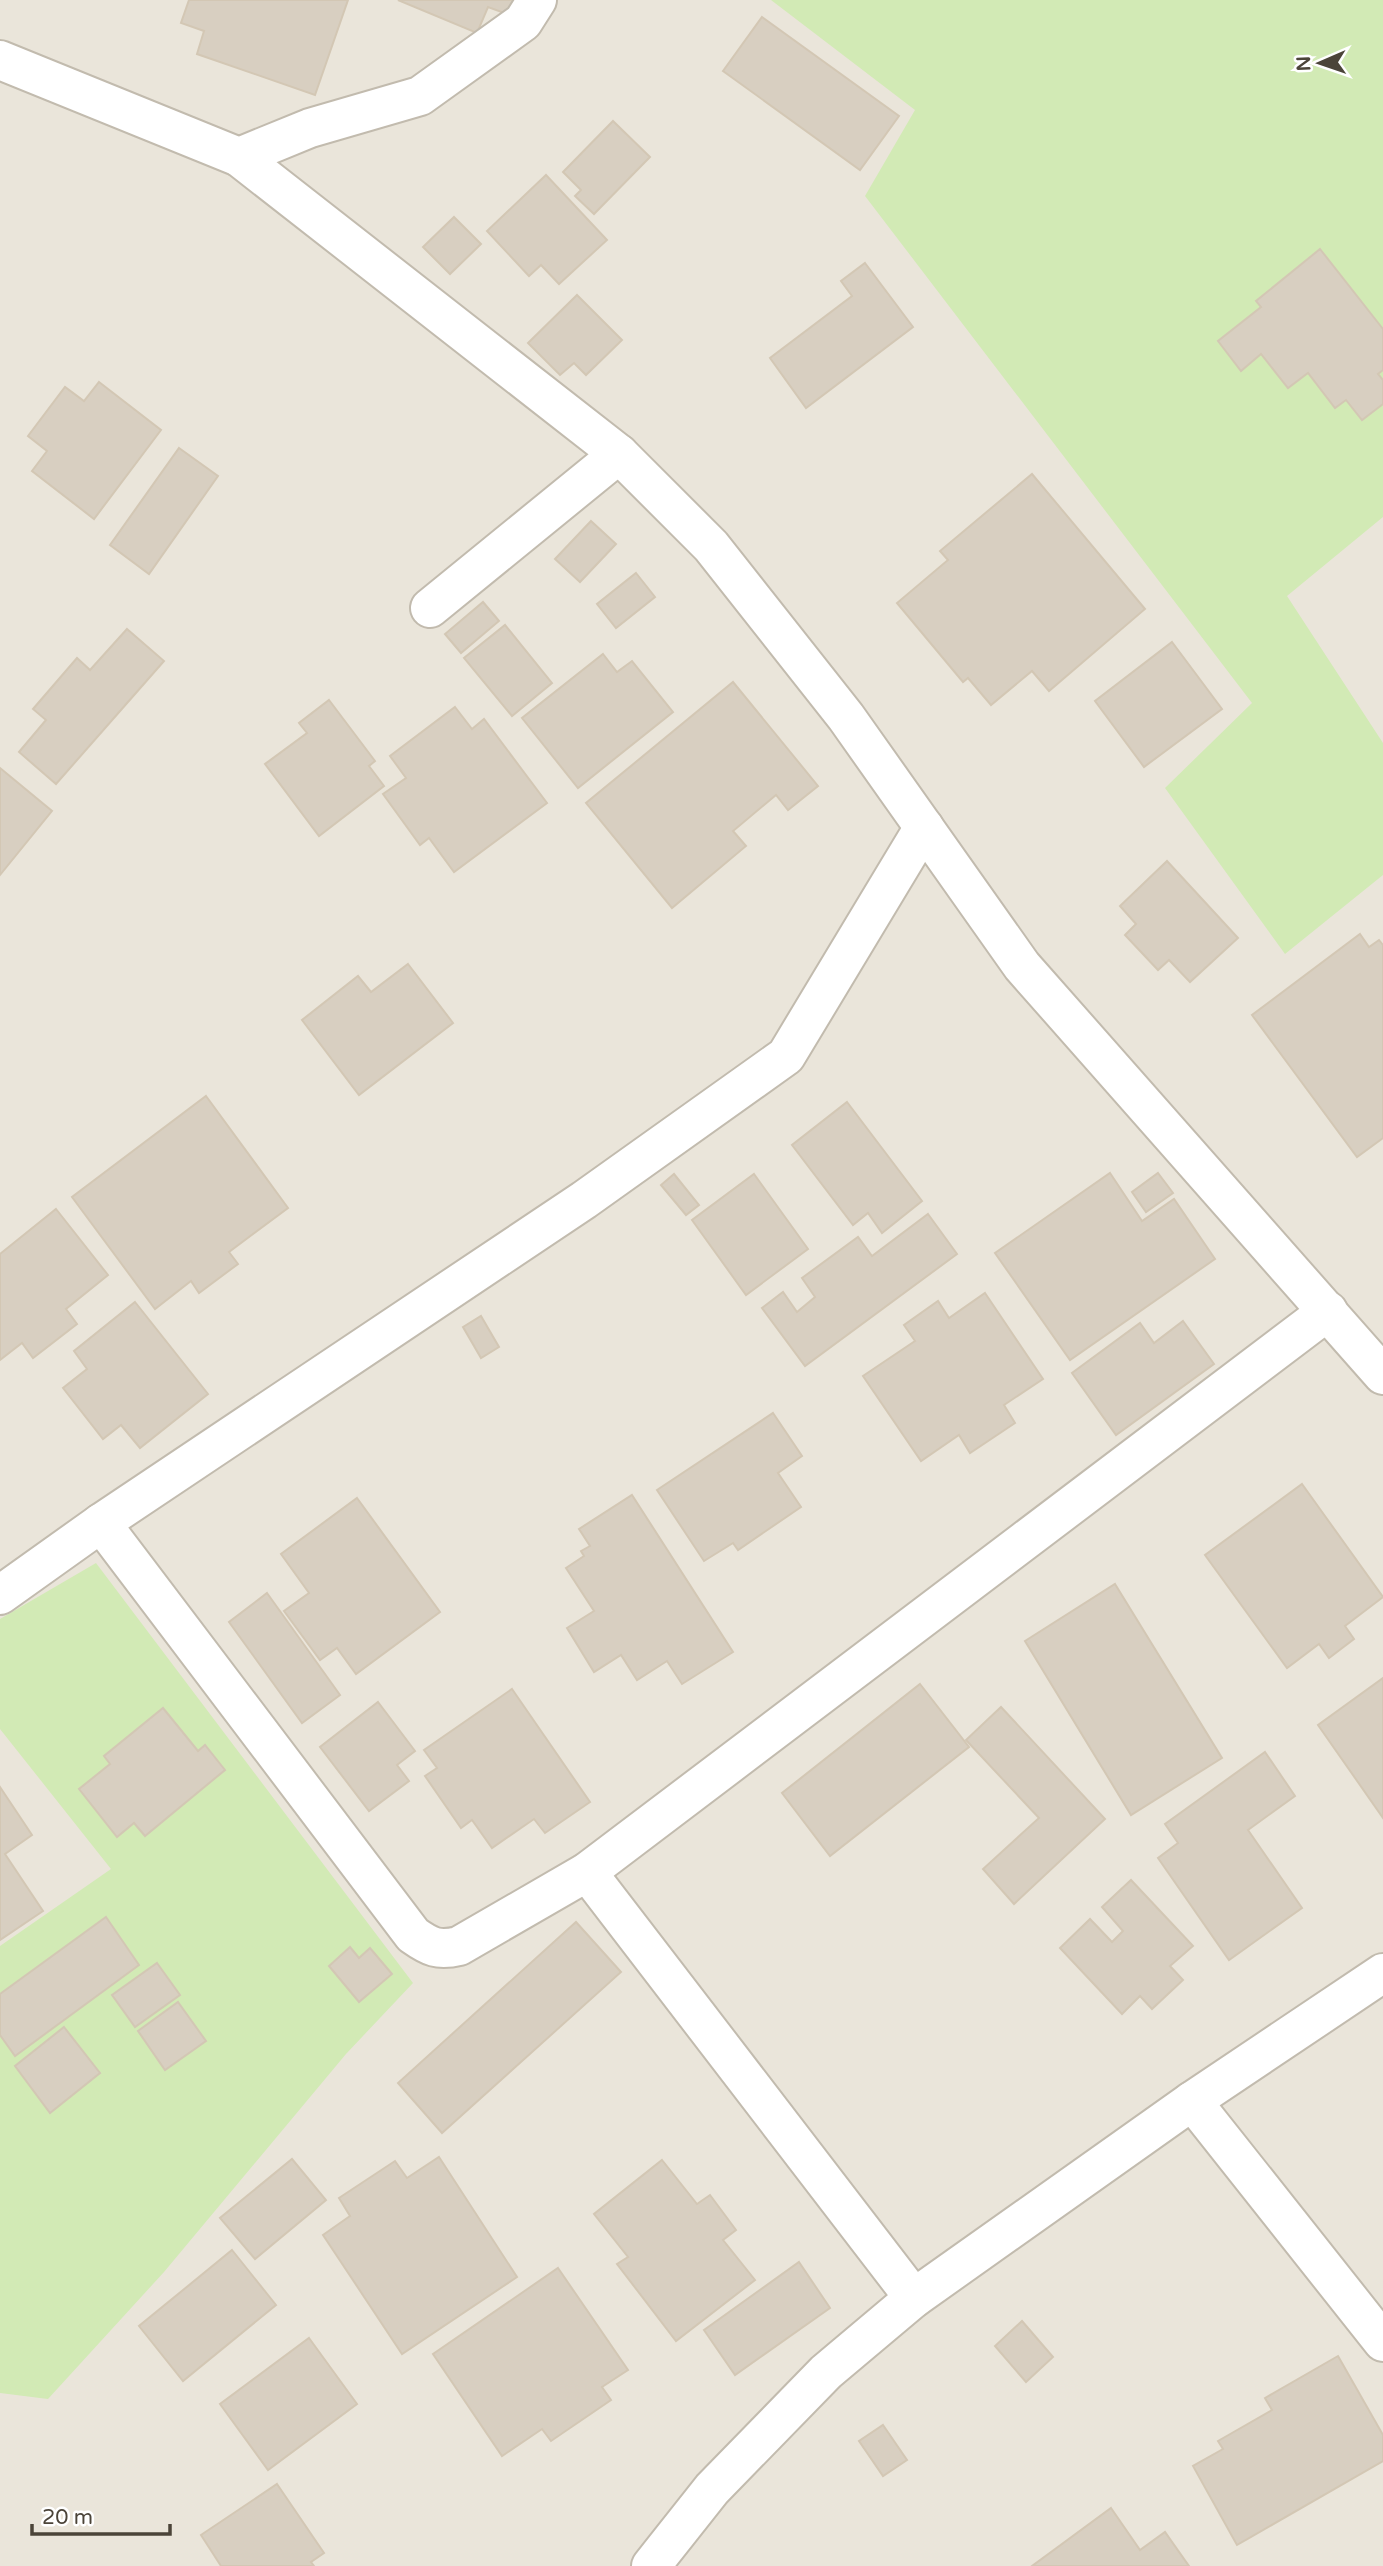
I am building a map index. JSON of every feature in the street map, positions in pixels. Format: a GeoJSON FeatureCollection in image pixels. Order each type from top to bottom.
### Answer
{"type":"FeatureCollection","features":[{"type":"Feature","properties":{"kind":"street"},"geometry":{"type":"LineString","coordinates":[[239,157],[310,128],[420,96],[523,22],[537,0]]}},
{"type":"Feature","properties":{"kind":"street"},"geometry":{"type":"LineString","coordinates":[[0,60],[239,157],[619,454],[711,546],[846,717],[1022,966],[1383,1375]]}},
{"type":"Feature","properties":{"kind":"street"},"geometry":{"type":"LineString","coordinates":[[430,608],[619,454]]}},
{"type":"Feature","properties":{"kind":"street"},"geometry":{"type":"LineString","coordinates":[[0,1595],[101,1524],[584,1200],[786,1056],[924,827]]}},
{"type":"Feature","properties":{"kind":"street"},"geometry":{"type":"LineString","coordinates":[[101,1524],[413,1935],[431,1948],[443,1950],[459,1946],[587,1872],[1328,1311]]}},
{"type":"Feature","properties":{"kind":"street"},"geometry":{"type":"LineString","coordinates":[[587,1872],[914,2298]]}},
{"type":"Feature","properties":{"kind":"street"},"geometry":{"type":"LineString","coordinates":[[651,2566],[712,2489],[826,2372],[914,2298],[1192,2101],[1383,1973]]}},
{"type":"Feature","properties":{"kind":"street"},"geometry":{"type":"LineString","coordinates":[[1192,2101],[1383,2342]]}},
{"type":"Feature","properties":{"kind":"shaded area"},"geometry":{"type":"Polygon","coordinates":[[[0,0],[1383,0],[1383,2566],[0,2566],[0,0]]]}},
{"type":"Feature","properties":{"kind":"green space"},"geometry":{"type":"Polygon","coordinates":[[[771,0],[1383,0],[1383,517],[1287,596],[1383,743],[1383,875],[1285,954],[1165,788],[1252,703],[865,196],[915,110],[771,0]]]}},
{"type":"Feature","properties":{"kind":"green space"},"geometry":{"type":"Polygon","coordinates":[[[96,1563],[413,1983],[346,2054],[164,2272],[48,2399],[0,2393],[0,1946],[111,1869],[0,1729],[0,1619],[96,1563]]]}},
{"type":"Feature","properties":{"kind":"building"},"geometry":{"type":"Polygon","coordinates":[[[189,0],[348,0],[315,95],[197,54],[204,31],[181,23],[189,0]]]}},
{"type":"Feature","properties":{"kind":"building"},"geometry":{"type":"Polygon","coordinates":[[[398,0],[513,0],[507,14],[488,7],[477,33],[398,0]]]}},
{"type":"Feature","properties":{"kind":"building"},"geometry":{"type":"Polygon","coordinates":[[[762,17],[899,116],[860,170],[723,71],[762,17]]]}},
{"type":"Feature","properties":{"kind":"building"},"geometry":{"type":"Polygon","coordinates":[[[613,121],[650,157],[594,214],[575,196],[581,190],[563,172],[613,121]]]}},
{"type":"Feature","properties":{"kind":"building"},"geometry":{"type":"Polygon","coordinates":[[[546,175],[607,240],[559,284],[541,265],[529,276],[487,231],[546,175]]]}},
{"type":"Feature","properties":{"kind":"building"},"geometry":{"type":"Polygon","coordinates":[[[454,217],[481,244],[450,274],[423,247],[454,217]]]}},
{"type":"Feature","properties":{"kind":"building"},"geometry":{"type":"Polygon","coordinates":[[[1320,249],[1383,329],[1383,370],[1378,374],[1383,380],[1383,404],[1362,420],[1346,400],[1335,408],[1308,373],[1288,388],[1261,354],[1241,371],[1218,341],[1261,307],[1256,301],[1320,249]]]}},
{"type":"Feature","properties":{"kind":"building"},"geometry":{"type":"Polygon","coordinates":[[[865,263],[913,327],[806,408],[770,358],[852,296],[841,281],[865,263]]]}},
{"type":"Feature","properties":{"kind":"building"},"geometry":{"type":"Polygon","coordinates":[[[577,295],[622,340],[586,375],[574,363],[560,375],[528,343],[577,295]]]}},
{"type":"Feature","properties":{"kind":"building"},"geometry":{"type":"Polygon","coordinates":[[[99,382],[161,430],[94,519],[32,471],[47,451],[28,436],[65,387],[84,401],[99,382]]]}},
{"type":"Feature","properties":{"kind":"building"},"geometry":{"type":"Polygon","coordinates":[[[179,448],[218,476],[149,574],[110,545],[179,448]]]}},
{"type":"Feature","properties":{"kind":"building"},"geometry":{"type":"Polygon","coordinates":[[[1032,474],[1145,609],[1049,691],[1032,671],[991,705],[968,678],[963,682],[897,603],[948,560],[940,551],[1032,474]]]}},
{"type":"Feature","properties":{"kind":"building"},"geometry":{"type":"Polygon","coordinates":[[[591,521],[616,544],[580,582],[555,559],[591,521]]]}},
{"type":"Feature","properties":{"kind":"building"},"geometry":{"type":"Polygon","coordinates":[[[636,573],[655,597],[616,628],[597,604],[636,573]]]}},
{"type":"Feature","properties":{"kind":"building"},"geometry":{"type":"Polygon","coordinates":[[[483,602],[499,621],[461,653],[445,634],[483,602]]]}},
{"type":"Feature","properties":{"kind":"building"},"geometry":{"type":"Polygon","coordinates":[[[505,625],[552,683],[512,716],[464,658],[505,625]]]}},
{"type":"Feature","properties":{"kind":"building"},"geometry":{"type":"Polygon","coordinates":[[[127,629],[164,661],[56,784],[19,752],[46,720],[33,709],[77,658],[90,670],[127,629]]]}},
{"type":"Feature","properties":{"kind":"building"},"geometry":{"type":"Polygon","coordinates":[[[1172,642],[1222,709],[1144,767],[1095,701],[1172,642]]]}},
{"type":"Feature","properties":{"kind":"building"},"geometry":{"type":"Polygon","coordinates":[[[603,654],[617,672],[632,661],[673,712],[578,788],[522,718],[603,654]]]}},
{"type":"Feature","properties":{"kind":"building"},"geometry":{"type":"Polygon","coordinates":[[[733,682],[818,786],[788,810],[776,795],[733,831],[746,846],[672,908],[586,803],[733,682]]]}},
{"type":"Feature","properties":{"kind":"building"},"geometry":{"type":"Polygon","coordinates":[[[329,700],[375,761],[369,766],[384,786],[319,836],[265,764],[307,733],[299,723],[329,700]]]}},
{"type":"Feature","properties":{"kind":"building"},"geometry":{"type":"Polygon","coordinates":[[[455,707],[472,729],[484,719],[547,803],[454,872],[429,838],[420,845],[383,794],[406,778],[390,756],[455,707]]]}},
{"type":"Feature","properties":{"kind":"building"},"geometry":{"type":"Polygon","coordinates":[[[0,768],[52,811],[0,875],[0,768]]]}},
{"type":"Feature","properties":{"kind":"building"},"geometry":{"type":"Polygon","coordinates":[[[1167,861],[1238,938],[1190,982],[1169,960],[1158,970],[1125,935],[1136,924],[1120,906],[1167,861]]]}},
{"type":"Feature","properties":{"kind":"building"},"geometry":{"type":"Polygon","coordinates":[[[1360,934],[1369,947],[1379,940],[1383,945],[1383,1138],[1357,1157],[1252,1015],[1360,934]]]}},
{"type":"Feature","properties":{"kind":"building"},"geometry":{"type":"Polygon","coordinates":[[[408,964],[453,1023],[359,1095],[302,1020],[358,976],[371,992],[408,964]]]}},
{"type":"Feature","properties":{"kind":"building"},"geometry":{"type":"Polygon","coordinates":[[[206,1096],[288,1208],[229,1252],[238,1264],[199,1293],[191,1281],[155,1309],[72,1197],[206,1096]]]}},
{"type":"Feature","properties":{"kind":"building"},"geometry":{"type":"Polygon","coordinates":[[[847,1102],[922,1201],[882,1233],[868,1213],[853,1225],[792,1145],[847,1102]]]}},
{"type":"Feature","properties":{"kind":"building"},"geometry":{"type":"Polygon","coordinates":[[[1110,1173],[1142,1221],[1174,1199],[1215,1259],[1070,1360],[995,1253],[1110,1173]]]}},
{"type":"Feature","properties":{"kind":"building"},"geometry":{"type":"Polygon","coordinates":[[[1158,1173],[1173,1193],[1146,1212],[1132,1192],[1158,1173]]]}},
{"type":"Feature","properties":{"kind":"building"},"geometry":{"type":"Polygon","coordinates":[[[674,1174],[699,1205],[686,1215],[661,1185],[674,1174]]]}},
{"type":"Feature","properties":{"kind":"building"},"geometry":{"type":"Polygon","coordinates":[[[754,1174],[808,1249],[746,1295],[692,1220],[754,1174]]]}},
{"type":"Feature","properties":{"kind":"building"},"geometry":{"type":"Polygon","coordinates":[[[56,1209],[108,1275],[66,1309],[77,1324],[33,1358],[22,1343],[0,1360],[0,1254],[56,1209]]]}},
{"type":"Feature","properties":{"kind":"building"},"geometry":{"type":"Polygon","coordinates":[[[928,1214],[957,1254],[805,1366],[762,1308],[783,1292],[797,1312],[815,1297],[802,1278],[858,1237],[872,1256],[928,1214]]]}},
{"type":"Feature","properties":{"kind":"building"},"geometry":{"type":"Polygon","coordinates":[[[985,1293],[1043,1379],[1004,1405],[1015,1423],[970,1453],[959,1435],[921,1461],[863,1376],[915,1341],[904,1325],[938,1301],[949,1318],[985,1293]]]}},
{"type":"Feature","properties":{"kind":"building"},"geometry":{"type":"Polygon","coordinates":[[[135,1302],[208,1394],[140,1448],[121,1425],[103,1439],[63,1388],[87,1369],[74,1351],[135,1302]]]}},
{"type":"Feature","properties":{"kind":"building"},"geometry":{"type":"Polygon","coordinates":[[[481,1316],[499,1347],[481,1358],[463,1327],[481,1316]]]}},
{"type":"Feature","properties":{"kind":"building"},"geometry":{"type":"Polygon","coordinates":[[[1183,1321],[1214,1364],[1116,1435],[1072,1373],[1140,1323],[1154,1343],[1183,1321]]]}},
{"type":"Feature","properties":{"kind":"building"},"geometry":{"type":"Polygon","coordinates":[[[773,1413],[802,1456],[778,1473],[801,1507],[738,1550],[733,1543],[704,1561],[657,1490],[773,1413]]]}},
{"type":"Feature","properties":{"kind":"building"},"geometry":{"type":"Polygon","coordinates":[[[1302,1484],[1383,1597],[1345,1626],[1354,1639],[1329,1658],[1319,1644],[1287,1668],[1205,1555],[1302,1484]]]}},
{"type":"Feature","properties":{"kind":"building"},"geometry":{"type":"Polygon","coordinates":[[[632,1495],[733,1652],[682,1684],[667,1661],[637,1680],[621,1655],[594,1672],[567,1628],[594,1611],[566,1568],[584,1556],[581,1551],[590,1546],[579,1529],[632,1495]]]}},
{"type":"Feature","properties":{"kind":"building"},"geometry":{"type":"Polygon","coordinates":[[[357,1498],[440,1612],[356,1674],[337,1648],[320,1660],[284,1611],[309,1593],[281,1554],[357,1498]]]}},
{"type":"Feature","properties":{"kind":"building"},"geometry":{"type":"Polygon","coordinates":[[[1115,1584],[1222,1758],[1131,1815],[1025,1641],[1115,1584]]]}},
{"type":"Feature","properties":{"kind":"building"},"geometry":{"type":"Polygon","coordinates":[[[267,1593],[340,1695],[302,1723],[229,1622],[267,1593]]]}},
{"type":"Feature","properties":{"kind":"building"},"geometry":{"type":"Polygon","coordinates":[[[1383,1678],[1383,1818],[1318,1725],[1383,1678]]]}},
{"type":"Feature","properties":{"kind":"building"},"geometry":{"type":"Polygon","coordinates":[[[920,1684],[969,1747],[830,1856],[782,1793],[920,1684]]]}},
{"type":"Feature","properties":{"kind":"building"},"geometry":{"type":"Polygon","coordinates":[[[512,1689],[590,1802],[545,1833],[534,1819],[492,1848],[472,1820],[461,1828],[425,1776],[437,1768],[424,1750],[512,1689]]]}},
{"type":"Feature","properties":{"kind":"building"},"geometry":{"type":"Polygon","coordinates":[[[378,1702],[415,1751],[397,1765],[409,1781],[369,1811],[320,1747],[378,1702]]]}},
{"type":"Feature","properties":{"kind":"building"},"geometry":{"type":"Polygon","coordinates":[[[1001,1707],[1105,1819],[1014,1904],[983,1869],[1039,1818],[966,1740],[1001,1707]]]}},
{"type":"Feature","properties":{"kind":"building"},"geometry":{"type":"Polygon","coordinates":[[[163,1708],[198,1751],[205,1745],[225,1770],[145,1836],[134,1823],[117,1837],[79,1789],[110,1764],[104,1756],[163,1708]]]}},
{"type":"Feature","properties":{"kind":"building"},"geometry":{"type":"Polygon","coordinates":[[[1265,1752],[1295,1796],[1248,1830],[1302,1908],[1229,1960],[1158,1858],[1178,1843],[1165,1824],[1265,1752]]]}},
{"type":"Feature","properties":{"kind":"building"},"geometry":{"type":"Polygon","coordinates":[[[0,1787],[32,1835],[5,1854],[43,1911],[0,1940],[0,1787]]]}},
{"type":"Feature","properties":{"kind":"building"},"geometry":{"type":"Polygon","coordinates":[[[1131,1880],[1193,1946],[1170,1966],[1183,1980],[1152,2009],[1140,1996],[1122,2014],[1060,1948],[1090,1919],[1112,1942],[1123,1931],[1102,1907],[1131,1880]]]}},
{"type":"Feature","properties":{"kind":"building"},"geometry":{"type":"Polygon","coordinates":[[[106,1917],[139,1965],[15,2056],[0,2035],[0,1994],[106,1917]]]}},
{"type":"Feature","properties":{"kind":"building"},"geometry":{"type":"Polygon","coordinates":[[[576,1922],[621,1972],[442,2133],[398,2083],[576,1922]]]}},
{"type":"Feature","properties":{"kind":"building"},"geometry":{"type":"Polygon","coordinates":[[[350,1947],[359,1958],[370,1948],[392,1974],[359,2002],[329,1966],[350,1947]]]}},
{"type":"Feature","properties":{"kind":"building"},"geometry":{"type":"Polygon","coordinates":[[[157,1963],[180,1995],[135,2027],[112,1995],[157,1963]]]}},
{"type":"Feature","properties":{"kind":"building"},"geometry":{"type":"Polygon","coordinates":[[[178,2002],[206,2041],[165,2070],[138,2031],[178,2002]]]}},
{"type":"Feature","properties":{"kind":"building"},"geometry":{"type":"Polygon","coordinates":[[[64,2027],[100,2073],[50,2113],[15,2066],[64,2027]]]}},
{"type":"Feature","properties":{"kind":"building"},"geometry":{"type":"Polygon","coordinates":[[[439,2157],[517,2277],[402,2354],[323,2235],[350,2216],[339,2198],[395,2161],[407,2178],[439,2157]]]}},
{"type":"Feature","properties":{"kind":"building"},"geometry":{"type":"Polygon","coordinates":[[[292,2159],[326,2200],[255,2259],[220,2218],[292,2159]]]}},
{"type":"Feature","properties":{"kind":"building"},"geometry":{"type":"Polygon","coordinates":[[[662,2160],[697,2204],[710,2195],[736,2230],[723,2240],[755,2280],[676,2341],[617,2264],[628,2257],[594,2214],[662,2160]]]}},
{"type":"Feature","properties":{"kind":"building"},"geometry":{"type":"Polygon","coordinates":[[[232,2250],[276,2305],[183,2381],[139,2326],[232,2250]]]}},
{"type":"Feature","properties":{"kind":"building"},"geometry":{"type":"Polygon","coordinates":[[[799,2262],[830,2308],[735,2375],[704,2330],[799,2262]]]}},
{"type":"Feature","properties":{"kind":"building"},"geometry":{"type":"Polygon","coordinates":[[[558,2268],[628,2370],[602,2387],[611,2400],[551,2441],[542,2429],[502,2456],[433,2354],[558,2268]]]}},
{"type":"Feature","properties":{"kind":"building"},"geometry":{"type":"Polygon","coordinates":[[[1022,2321],[1053,2357],[1026,2382],[995,2346],[1022,2321]]]}},
{"type":"Feature","properties":{"kind":"building"},"geometry":{"type":"Polygon","coordinates":[[[309,2338],[357,2404],[268,2470],[220,2404],[309,2338]]]}},
{"type":"Feature","properties":{"kind":"building"},"geometry":{"type":"Polygon","coordinates":[[[1338,2356],[1383,2435],[1383,2461],[1237,2545],[1193,2466],[1223,2449],[1218,2441],[1272,2410],[1265,2398],[1338,2356]]]}},
{"type":"Feature","properties":{"kind":"building"},"geometry":{"type":"Polygon","coordinates":[[[883,2425],[907,2460],[883,2476],[859,2441],[883,2425]]]}},
{"type":"Feature","properties":{"kind":"building"},"geometry":{"type":"Polygon","coordinates":[[[277,2484],[324,2553],[311,2562],[314,2566],[221,2566],[201,2535],[277,2484]]]}},
{"type":"Feature","properties":{"kind":"building"},"geometry":{"type":"Polygon","coordinates":[[[1111,2508],[1140,2550],[1165,2532],[1189,2566],[1032,2566],[1111,2508]]]}}]}
